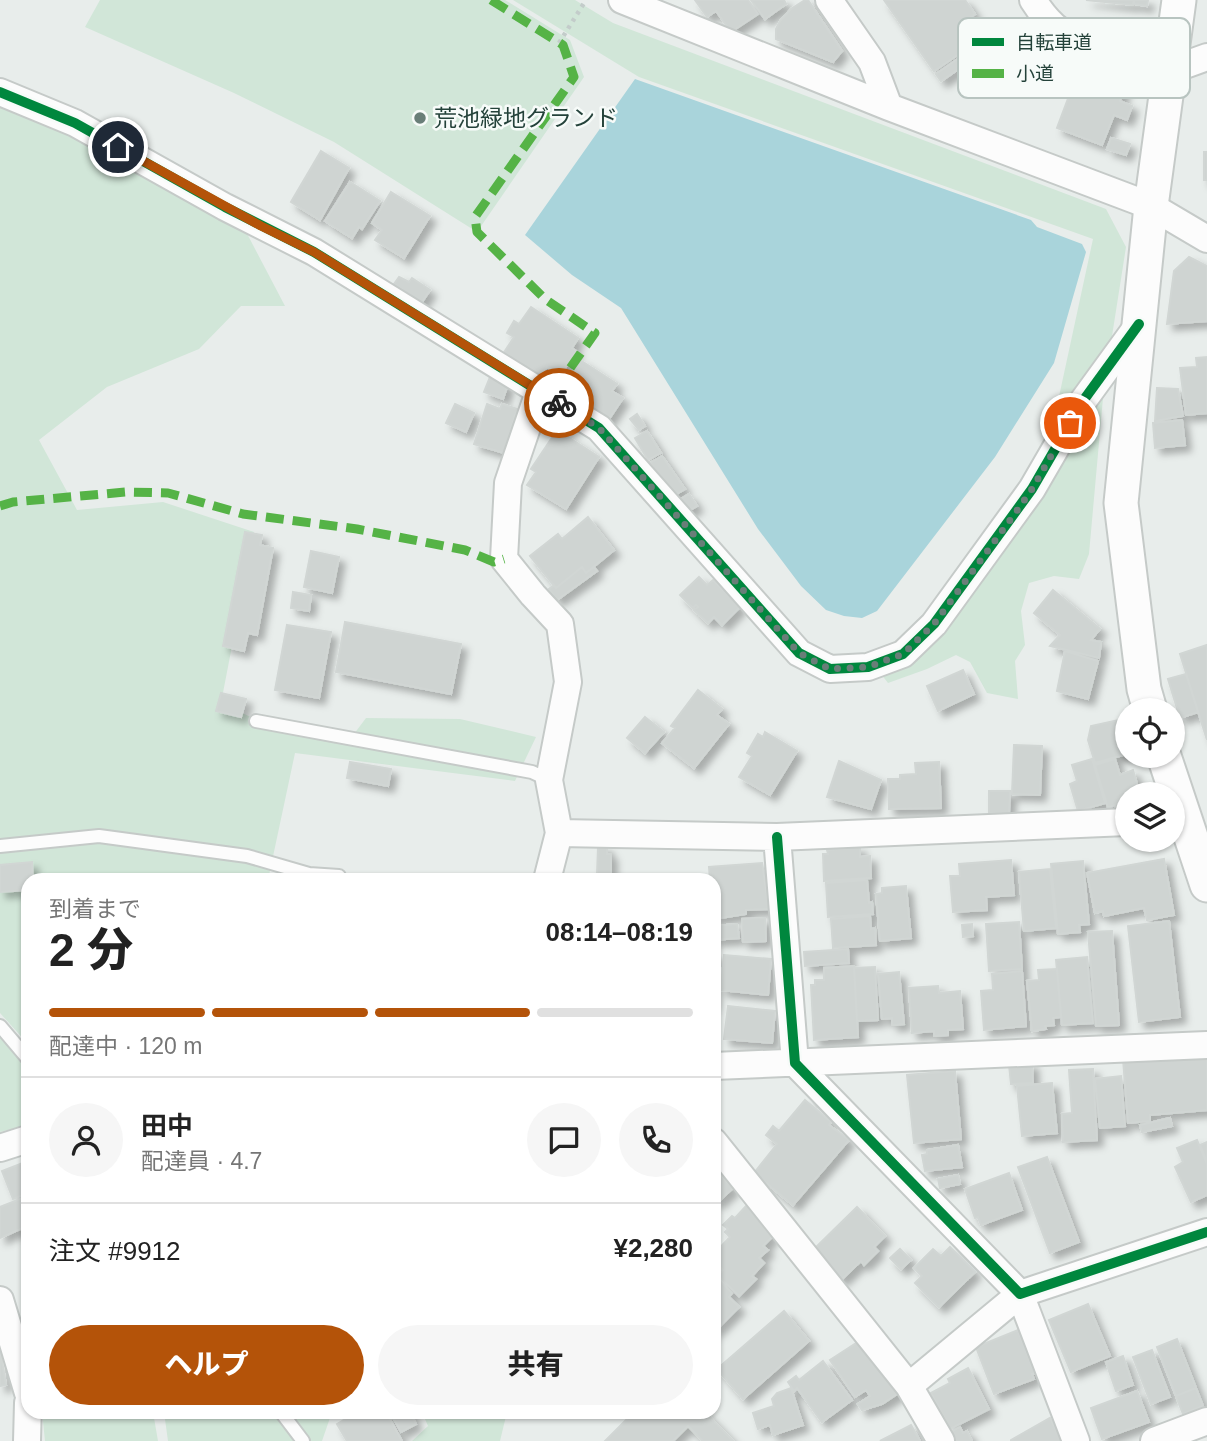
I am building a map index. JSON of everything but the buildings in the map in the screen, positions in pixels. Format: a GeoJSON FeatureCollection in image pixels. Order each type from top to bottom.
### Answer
{"type":"FeatureCollection","features":[{"type":"Feature","properties":{"kind":"street"},"geometry":{"type":"LineString","coordinates":[[622,0],[889,107],[1151,206],[1207,239]]}},
{"type":"Feature","properties":{"kind":"street"},"geometry":{"type":"LineString","coordinates":[[829,0],[872,62],[889,107]]}},
{"type":"Feature","properties":{"kind":"street"},"geometry":{"type":"LineString","coordinates":[[1033,0],[1046,18]]}},
{"type":"Feature","properties":{"kind":"street"},"geometry":{"type":"LineString","coordinates":[[1177,18],[1179,0]]}},
{"type":"Feature","properties":{"kind":"street"},"geometry":{"type":"LineString","coordinates":[[0,92],[75,123],[225,207],[314,252],[599,428],[799,653],[830,669],[868,667],[903,654],[934,624],[1032,489],[1083,401],[1139,324]]}},
{"type":"Feature","properties":{"kind":"street"},"geometry":{"type":"LineString","coordinates":[[1147,698],[1121,503],[1151,206],[1167,98]]}},
{"type":"Feature","properties":{"kind":"street"},"geometry":{"type":"LineString","coordinates":[[539,392],[508,483],[504,559],[560,624],[568,682],[548,780],[559,833],[549,873]]}},
{"type":"Feature","properties":{"kind":"street"},"geometry":{"type":"LineString","coordinates":[[559,833],[777,837],[1115,823]]}},
{"type":"Feature","properties":{"kind":"street"},"geometry":{"type":"LineString","coordinates":[[1185,834],[1206,878]]}},
{"type":"Feature","properties":{"kind":"street"},"geometry":{"type":"LineString","coordinates":[[777,837],[795,1063],[1020,1294],[1076,1441]]}},
{"type":"Feature","properties":{"kind":"street"},"geometry":{"type":"LineString","coordinates":[[721,1066],[1207,1045]]}},
{"type":"Feature","properties":{"kind":"street"},"geometry":{"type":"LineString","coordinates":[[0,1148],[21,1141]]}},
{"type":"Feature","properties":{"kind":"street"},"geometry":{"type":"LineString","coordinates":[[721,1151],[909,1386],[941,1441]]}},
{"type":"Feature","properties":{"kind":"street"},"geometry":{"type":"LineString","coordinates":[[909,1386],[1020,1294],[1207,1232]]}},
{"type":"Feature","properties":{"kind":"street"},"geometry":{"type":"LineString","coordinates":[[0,1300],[5,1338],[21,1376]]}},
{"type":"Feature","properties":{"kind":"street"},"geometry":{"type":"LineString","coordinates":[[27,1441],[28,1419]]}},
{"type":"Feature","properties":{"kind":"street"},"geometry":{"type":"LineString","coordinates":[[1154,1441],[1207,1421]]}},
{"type":"Feature","properties":{"kind":"lane"},"geometry":{"type":"LineString","coordinates":[[256,721],[532,772],[548,780]]}},
{"type":"Feature","properties":{"kind":"lane"},"geometry":{"type":"LineString","coordinates":[[0,846],[99,836],[247,856],[306,873]]}},
{"type":"Feature","properties":{"kind":"lane"},"geometry":{"type":"LineString","coordinates":[[0,1026],[21,1051]]}},
{"type":"Feature","properties":{"kind":"lane"},"geometry":{"type":"LineString","coordinates":[[286,1419],[301,1440]]}},
{"type":"Feature","properties":{"kind":"path"},"geometry":{"type":"LineString","coordinates":[[559,43],[586,0]]}},
{"type":"Feature","properties":{"kind":"green space","name":"荒池緑地グランド"},"geometry":{"type":"Polygon","coordinates":[[[100,0],[505,0],[570,40],[584,77],[477,232],[334,142],[234,93],[85,27],[100,0]]]}},
{"type":"Feature","properties":{"kind":"green space"},"geometry":{"type":"Polygon","coordinates":[[[513,0],[575,0],[613,23],[1106,209],[1126,247],[1104,387],[1089,554],[1079,579],[1054,576],[1029,583],[1021,611],[1025,645],[1015,661],[1018,699],[987,693],[970,662],[956,655],[888,683],[881,674],[1038,494],[1093,239],[639,77],[513,0]]]}},
{"type":"Feature","properties":{"kind":"green space"},"geometry":{"type":"Polygon","coordinates":[[[0,107],[80,140],[243,226],[285,306],[241,306],[199,349],[107,387],[39,440],[77,510],[163,502],[254,532],[221,703],[285,733],[354,734],[366,718],[460,719],[536,737],[515,781],[295,753],[269,873],[21,873],[21,1036],[0,1013],[0,107]]]}},
{"type":"Feature","properties":{"kind":"green space"},"geometry":{"type":"Polygon","coordinates":[[[0,1036],[21,1059],[21,1127],[0,1132],[0,1036]]]}},
{"type":"Feature","properties":{"kind":"green space"},"geometry":{"type":"Polygon","coordinates":[[[43,1419],[154,1419],[158,1441],[45,1441],[43,1419]]]}},
{"type":"Feature","properties":{"kind":"green space"},"geometry":{"type":"Polygon","coordinates":[[[165,1419],[330,1419],[322,1441],[168,1441],[165,1419]]]}},
{"type":"Feature","properties":{"kind":"green space"},"geometry":{"type":"Polygon","coordinates":[[[425,1419],[505,1419],[500,1441],[412,1441],[428,1426],[425,1419]]]}},
{"type":"Feature","properties":{"kind":"water"},"geometry":{"type":"Polygon","coordinates":[[[635,79],[1031,220],[1037,227],[1082,244],[1086,252],[1054,363],[995,457],[877,611],[862,618],[826,610],[801,586],[758,529],[621,308],[572,275],[525,235],[635,79]]]}},
{"type":"Feature","properties":{"kind":"marked path"},"geometry":{"type":"LineString","coordinates":[[491,0],[563,45],[574,77],[475,217],[477,232],[545,299],[595,333],[549,398]]}},
{"type":"Feature","properties":{"kind":"marked path"},"geometry":{"type":"LineString","coordinates":[[0,506],[13,502],[126,492],[168,493],[243,514],[357,529],[465,550],[494,562],[504,559]]}},
{"type":"Feature","properties":{"kind":"cycle path"},"geometry":{"type":"LineString","coordinates":[[0,92],[75,123],[225,207],[314,252],[599,428],[799,653],[830,669],[868,667],[903,654],[934,624],[1032,489],[1083,401],[1139,324]]}},
{"type":"Feature","properties":{"kind":"cycle path"},"geometry":{"type":"LineString","coordinates":[[777,837],[795,1063],[1020,1294],[1207,1232]]}},
{"type":"Feature","properties":{"kind":"way so far"},"geometry":{"type":"LineString","coordinates":[[559,403],[599,428],[799,653],[830,669],[868,667],[903,654],[934,624],[1032,489],[1070,423]]}},
{"type":"Feature","properties":{"kind":"place","name":"荒池緑地グランド"},"geometry":{"type":"Point","coordinates":[420,118]}},
{"type":"Feature","properties":{"kind":"route"},"geometry":{"type":"LineString","coordinates":[[118,147],[279,236],[314,252],[559,403]]}}]}
